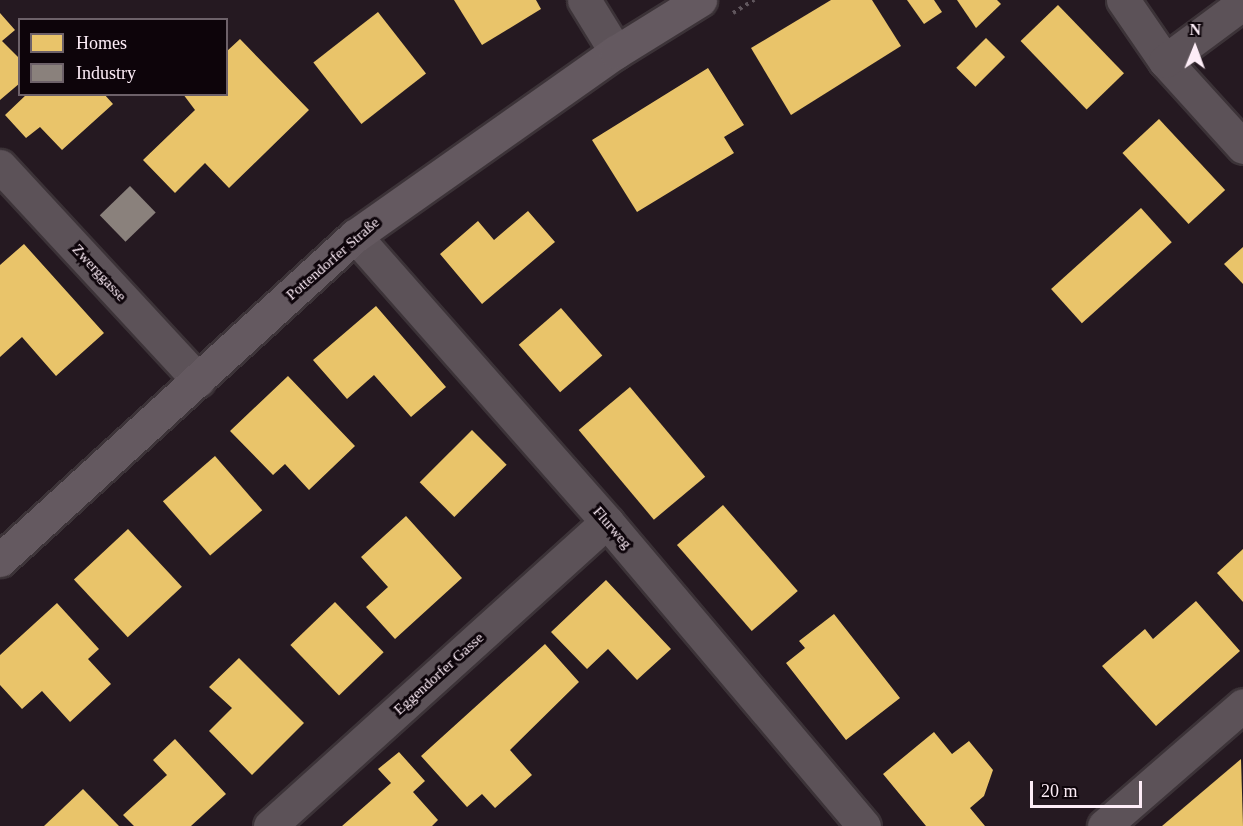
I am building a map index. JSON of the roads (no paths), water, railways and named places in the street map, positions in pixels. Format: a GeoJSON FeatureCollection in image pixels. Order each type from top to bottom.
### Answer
{"type":"FeatureCollection","features":[{"type":"Feature","properties":{"kind":"main road","name":"Pottendorfer Straße"},"geometry":{"type":"LineString","coordinates":[[0,560],[355,236],[616,52],[700,0]]}},
{"type":"Feature","properties":{"kind":"street"},"geometry":{"type":"LineString","coordinates":[[584,0],[616,52]]}},
{"type":"Feature","properties":{"kind":"street"},"geometry":{"type":"LineString","coordinates":[[1123,0],[1165,61],[1243,147]]}},
{"type":"Feature","properties":{"kind":"street"},"geometry":{"type":"LineString","coordinates":[[1165,61],[1243,3]]}},
{"type":"Feature","properties":{"kind":"street","name":"Zwerggasse"},"geometry":{"type":"LineString","coordinates":[[0,166],[198,380]]}},
{"type":"Feature","properties":{"kind":"street","name":"Flurweg"},"geometry":{"type":"LineString","coordinates":[[355,236],[607,522],[864,826]]}},
{"type":"Feature","properties":{"kind":"street","name":"Eggendorfer Gasse"},"geometry":{"type":"LineString","coordinates":[[270,826],[607,522]]}},
{"type":"Feature","properties":{"kind":"street"},"geometry":{"type":"LineString","coordinates":[[1104,826],[1243,705]]}}]}
